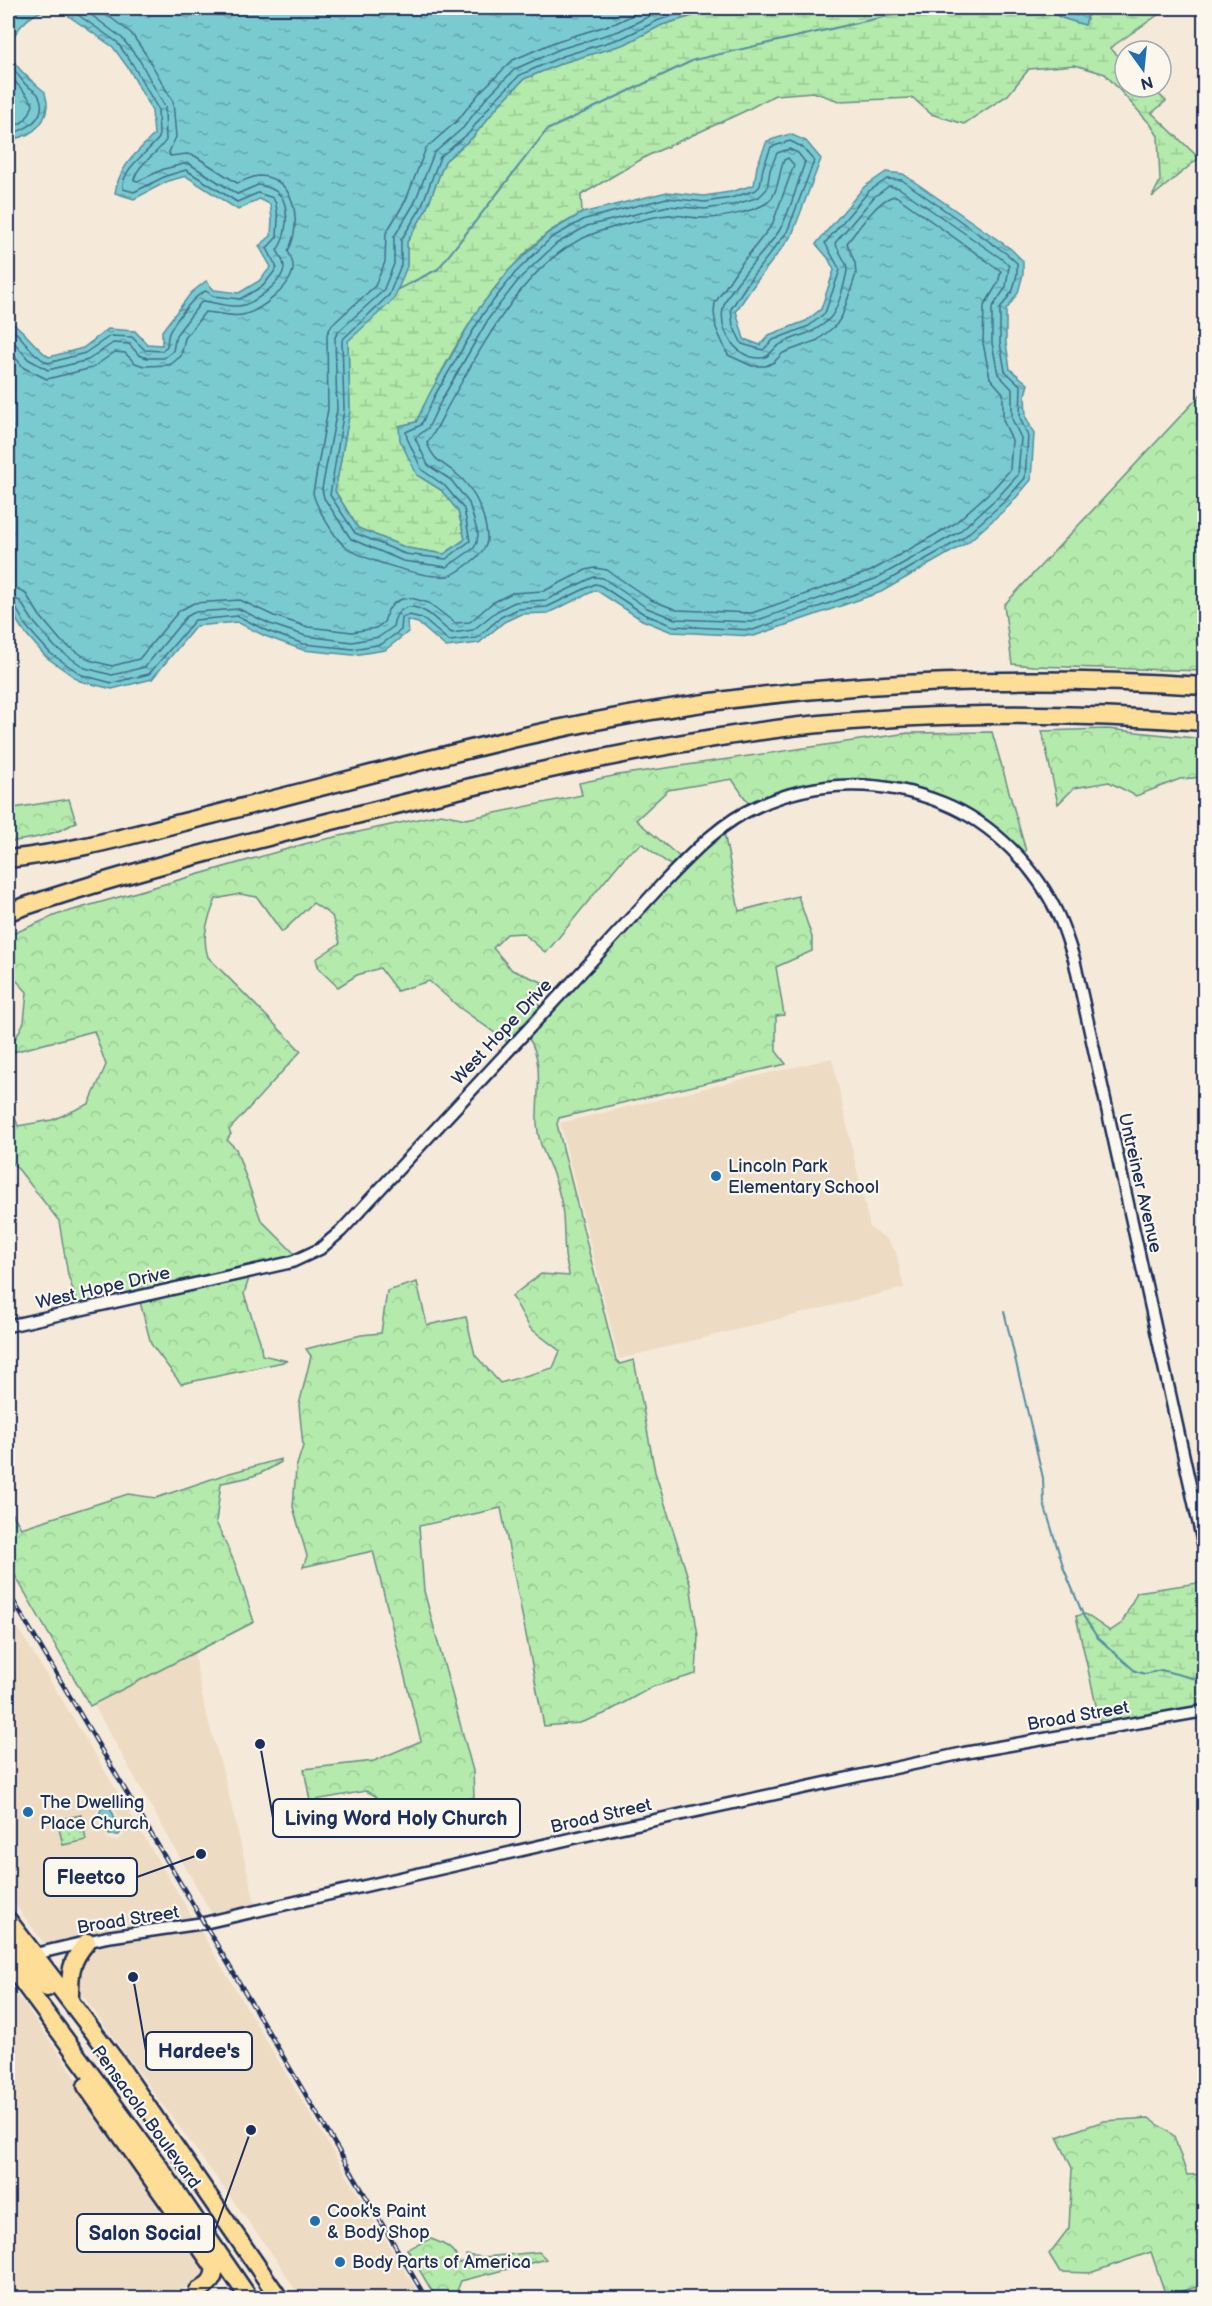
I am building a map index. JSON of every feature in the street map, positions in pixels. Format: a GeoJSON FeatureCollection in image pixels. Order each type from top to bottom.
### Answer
{"type":"FeatureCollection","features":[{"type":"Feature","properties":{"kind":"highway"},"geometry":{"type":"LineString","coordinates":[[8,859],[103,842],[525,736],[636,713],[703,703],[795,691],[945,681],[1076,680],[1204,686]]}},
{"type":"Feature","properties":{"kind":"highway"},"geometry":{"type":"LineString","coordinates":[[8,912],[93,884],[165,864],[440,794],[583,761],[708,739],[801,726],[951,716],[1094,715],[1204,722]]}},
{"type":"Feature","properties":{"kind":"highway","name":"Pensacola Boulevard"},"geometry":{"type":"LineString","coordinates":[[8,1920],[130,2082],[279,2298]]}},
{"type":"Feature","properties":{"kind":"highway"},"geometry":{"type":"LineString","coordinates":[[70,2000],[70,1969],[78,1952],[87,1942]]}},
{"type":"Feature","properties":{"kind":"highway"},"geometry":{"type":"LineString","coordinates":[[8,1945],[16,1950],[34,1954]]}},
{"type":"Feature","properties":{"kind":"highway"},"geometry":{"type":"LineString","coordinates":[[8,1961],[33,1971],[107,2068],[130,2082]]}},
{"type":"Feature","properties":{"kind":"highway","name":"Pensacola Boulevard"},"geometry":{"type":"LineString","coordinates":[[8,1961],[170,2182],[249,2298]]}},
{"type":"Feature","properties":{"kind":"highway"},"geometry":{"type":"LineString","coordinates":[[71,2047],[77,2073],[214,2267],[212,2280],[198,2291]]}},
{"type":"Feature","properties":{"kind":"highway"},"geometry":{"type":"LineString","coordinates":[[239,2283],[255,2284],[264,2290],[269,2298]]}},
{"type":"Feature","properties":{"kind":"street","name":"West Hope Drive"},"geometry":{"type":"LineString","coordinates":[[8,1326],[292,1262],[320,1249],[360,1211],[678,867],[707,839],[729,822],[756,806],[787,794],[819,787],[856,784],[887,787],[920,794],[951,806],[970,817],[1004,843]]}},
{"type":"Feature","properties":{"kind":"street","name":"Untreiner Avenue"},"geometry":{"type":"LineString","coordinates":[[1004,843],[1029,868],[1053,904],[1074,959],[1204,1548]]}},
{"type":"Feature","properties":{"kind":"street","name":"Broad Street"},"geometry":{"type":"LineString","coordinates":[[8,1961],[125,1934],[195,1925],[609,1830],[964,1753],[1204,1711]]}},
{"type":"Feature","properties":{"kind":"shaded area","name":"Lincoln Park Elementary School"},"geometry":{"type":"Polygon","coordinates":[[[832,1058],[870,1228],[887,1239],[896,1252],[904,1288],[619,1359],[560,1123],[832,1058]]]}},
{"type":"Feature","properties":{"kind":"shaded area"},"geometry":{"type":"Polygon","coordinates":[[[8,1612],[194,1920],[84,1937],[46,1946],[8,1895],[8,1612]],[[108,1804],[98,1806],[96,1817],[108,1839],[113,1841],[124,1835],[114,1808],[108,1804]]]}},
{"type":"Feature","properties":{"kind":"shaded area"},"geometry":{"type":"Polygon","coordinates":[[[194,1653],[205,1710],[224,1775],[256,1907],[213,1916],[93,1704],[194,1653]]]}},
{"type":"Feature","properties":{"kind":"shaded area"},"geometry":{"type":"Polygon","coordinates":[[[200,1930],[421,2298],[300,2298],[278,2262],[72,1981],[89,1946],[200,1930]]]}},
{"type":"Feature","properties":{"kind":"shaded area"},"geometry":{"type":"Polygon","coordinates":[[[8,1983],[219,2281],[140,2298],[20,2298],[8,2254],[8,1983]]]}},
{"type":"Feature","properties":{"kind":"green space"},"geometry":{"type":"Polygon","coordinates":[[[720,8],[1042,8],[1062,18],[1085,25],[1088,8],[1168,8],[1123,39],[1113,39],[1113,46],[1110,48],[1113,51],[1113,83],[1105,74],[1075,65],[1029,69],[1008,95],[964,124],[931,114],[913,98],[839,101],[813,92],[775,95],[647,156],[581,195],[582,213],[546,234],[505,275],[471,321],[416,422],[399,426],[417,475],[441,490],[458,511],[465,539],[445,554],[407,548],[358,528],[335,491],[350,411],[348,341],[407,266],[407,242],[426,210],[445,161],[473,137],[524,79],[565,62],[625,44],[662,25],[720,8]]]}},
{"type":"Feature","properties":{"kind":"green space"},"geometry":{"type":"Polygon","coordinates":[[[1128,99],[1164,99],[1166,101],[1152,113],[1199,158],[1152,197],[1160,181],[1158,136],[1128,99]]]}},
{"type":"Feature","properties":{"kind":"green space"},"geometry":{"type":"Polygon","coordinates":[[[1204,391],[1204,671],[1012,664],[1004,605],[1204,391]]]}},
{"type":"Feature","properties":{"kind":"green space"},"geometry":{"type":"Polygon","coordinates":[[[1107,729],[1204,739],[1204,777],[1180,779],[1136,796],[1109,782],[1074,788],[1058,804],[1042,731],[1107,729]]]}},
{"type":"Feature","properties":{"kind":"green space"},"geometry":{"type":"Polygon","coordinates":[[[992,732],[1026,851],[1024,852],[952,802],[905,784],[851,779],[824,781],[797,786],[749,804],[732,779],[668,790],[636,820],[681,858],[673,867],[642,844],[627,854],[546,953],[523,933],[507,934],[493,948],[512,970],[542,982],[535,1000],[541,1008],[509,1043],[460,1008],[429,981],[397,991],[380,968],[357,975],[338,987],[319,969],[316,959],[340,943],[332,916],[313,903],[282,932],[257,897],[240,894],[216,899],[205,935],[208,957],[301,1051],[229,1130],[231,1134],[227,1140],[236,1149],[261,1220],[296,1255],[78,1305],[68,1275],[59,1221],[8,1159],[8,1096],[18,1126],[52,1120],[89,1104],[106,1065],[94,1031],[13,1052],[11,1047],[24,1022],[27,992],[17,981],[8,984],[8,936],[56,915],[308,843],[441,814],[466,819],[582,795],[579,783],[618,775],[908,733],[992,732]]]}},
{"type":"Feature","properties":{"kind":"green space"},"geometry":{"type":"Polygon","coordinates":[[[69,799],[76,822],[52,833],[8,842],[8,809],[69,799]]]}},
{"type":"Feature","properties":{"kind":"green space"},"geometry":{"type":"Polygon","coordinates":[[[724,832],[739,911],[798,896],[812,937],[812,951],[776,967],[784,1015],[776,1016],[776,1051],[786,1064],[559,1118],[557,1124],[616,1360],[620,1364],[634,1360],[655,1472],[690,1584],[698,1636],[696,1674],[652,1687],[604,1714],[580,1723],[544,1726],[501,1508],[419,1526],[424,1591],[473,1771],[474,1797],[403,1822],[374,1795],[366,1791],[310,1801],[304,1769],[374,1761],[421,1741],[373,1551],[303,1567],[307,1556],[293,1507],[296,1468],[303,1446],[299,1405],[311,1356],[306,1349],[361,1335],[381,1333],[387,1291],[417,1282],[427,1325],[466,1317],[475,1355],[500,1383],[553,1368],[560,1351],[530,1328],[512,1296],[541,1274],[569,1276],[565,1257],[560,1197],[538,1132],[538,1068],[528,1037],[681,871],[724,832]]]}},
{"type":"Feature","properties":{"kind":"green space"},"geometry":{"type":"Polygon","coordinates":[[[249,1278],[244,1294],[260,1341],[262,1355],[288,1361],[181,1384],[151,1344],[140,1302],[249,1278]]]}},
{"type":"Feature","properties":{"kind":"green space"},"geometry":{"type":"Polygon","coordinates":[[[281,1459],[281,1462],[259,1474],[221,1483],[216,1522],[236,1566],[254,1622],[90,1706],[8,1563],[8,1506],[21,1528],[128,1494],[156,1498],[226,1474],[281,1459]]]}},
{"type":"Feature","properties":{"kind":"green space"},"geometry":{"type":"Polygon","coordinates":[[[1204,1582],[1204,1705],[1100,1723],[1076,1616],[1085,1614],[1110,1631],[1122,1623],[1137,1592],[1204,1582]]]}},
{"type":"Feature","properties":{"kind":"green space"},"geometry":{"type":"Polygon","coordinates":[[[81,1815],[86,1840],[63,1845],[57,1820],[81,1815]]]}},
{"type":"Feature","properties":{"kind":"green space"},"geometry":{"type":"Polygon","coordinates":[[[1149,2118],[1174,2136],[1187,2175],[1204,2174],[1204,2282],[1197,2287],[1166,2296],[1151,2252],[1090,2273],[1060,2272],[1049,2254],[1069,2228],[1072,2168],[1057,2137],[1104,2121],[1149,2118]]]}},
{"type":"Feature","properties":{"kind":"green space"},"geometry":{"type":"Polygon","coordinates":[[[431,2239],[449,2248],[459,2263],[467,2261],[466,2255],[483,2257],[539,2252],[546,2259],[461,2281],[457,2291],[460,2298],[436,2298],[407,2249],[431,2239]]]}},
{"type":"Feature","properties":{"kind":"water"},"geometry":{"type":"Polygon","coordinates":[[[8,8],[709,8],[698,14],[662,25],[625,44],[565,62],[524,79],[473,137],[445,161],[426,210],[407,242],[407,266],[394,299],[348,341],[350,411],[335,491],[358,528],[407,548],[444,554],[465,539],[458,511],[441,490],[417,475],[400,440],[399,426],[416,422],[477,311],[510,269],[548,233],[582,213],[667,192],[704,196],[754,185],[757,166],[767,141],[790,134],[806,141],[821,159],[792,235],[736,311],[744,339],[760,345],[769,335],[806,321],[821,309],[834,270],[828,258],[816,244],[864,187],[886,172],[903,174],[1011,249],[1023,261],[1023,274],[1018,293],[1006,310],[1006,343],[1010,369],[1028,384],[1025,395],[1026,417],[1034,434],[1031,480],[1009,506],[967,543],[881,592],[754,636],[672,632],[642,620],[596,590],[548,613],[521,614],[504,622],[479,643],[446,647],[418,623],[407,620],[408,632],[385,650],[353,655],[303,650],[265,636],[237,622],[196,626],[152,679],[112,689],[80,681],[46,657],[22,629],[8,606],[8,320],[49,357],[83,348],[108,329],[135,331],[147,344],[162,345],[162,331],[191,293],[206,281],[214,290],[239,293],[259,281],[271,267],[259,246],[271,236],[272,219],[270,204],[259,199],[238,210],[186,176],[168,181],[134,199],[115,193],[124,168],[154,135],[152,111],[129,69],[113,47],[60,10],[45,11],[34,15],[18,30],[11,43],[12,57],[22,72],[45,92],[47,104],[46,113],[39,126],[22,137],[8,139],[8,8]]]}},
{"type":"Feature","properties":{"kind":"water"},"geometry":{"type":"Polygon","coordinates":[[[1042,8],[1088,8],[1089,11],[1085,25],[1062,18],[1042,8]]]}},
{"type":"Feature","properties":{"kind":"water"},"geometry":{"type":"Polygon","coordinates":[[[101,1809],[111,1809],[121,1832],[119,1835],[109,1835],[99,1815],[101,1809]]]}},
{"type":"Feature","properties":{"kind":"waterway"},"geometry":{"type":"LineString","coordinates":[[397,290],[438,269],[547,130],[694,60],[923,8]]}},
{"type":"Feature","properties":{"kind":"waterway"},"geometry":{"type":"LineString","coordinates":[[1004,1311],[1043,1478],[1044,1504],[1064,1569],[1084,1617],[1097,1637],[1135,1671],[1145,1674],[1161,1670],[1204,1681]]}},
{"type":"Feature","properties":{"kind":"railway"},"geometry":{"type":"LineString","coordinates":[[8,1592],[426,2298]]}},
{"type":"Feature","properties":{"kind":"place","name":"Lincoln Park Elementary School"},"geometry":{"type":"Point","coordinates":[716,1176]}},
{"type":"Feature","properties":{"kind":"place","name":"Living Word Holy Church"},"geometry":{"type":"Point","coordinates":[260,1744]}},
{"type":"Feature","properties":{"kind":"place","name":"The Dwelling Place Church"},"geometry":{"type":"Point","coordinates":[28,1812]}},
{"type":"Feature","properties":{"kind":"place","name":"Fleetco"},"geometry":{"type":"Point","coordinates":[201,1854]}},
{"type":"Feature","properties":{"kind":"place","name":"Hardee's"},"geometry":{"type":"Point","coordinates":[133,1977]}},
{"type":"Feature","properties":{"kind":"place","name":"Salon Social"},"geometry":{"type":"Point","coordinates":[251,2130]}},
{"type":"Feature","properties":{"kind":"place","name":"Cook's Paint & Body Shop"},"geometry":{"type":"Point","coordinates":[315,2221]}},
{"type":"Feature","properties":{"kind":"place","name":"Body Parts of America"},"geometry":{"type":"Point","coordinates":[340,2262]}}]}
